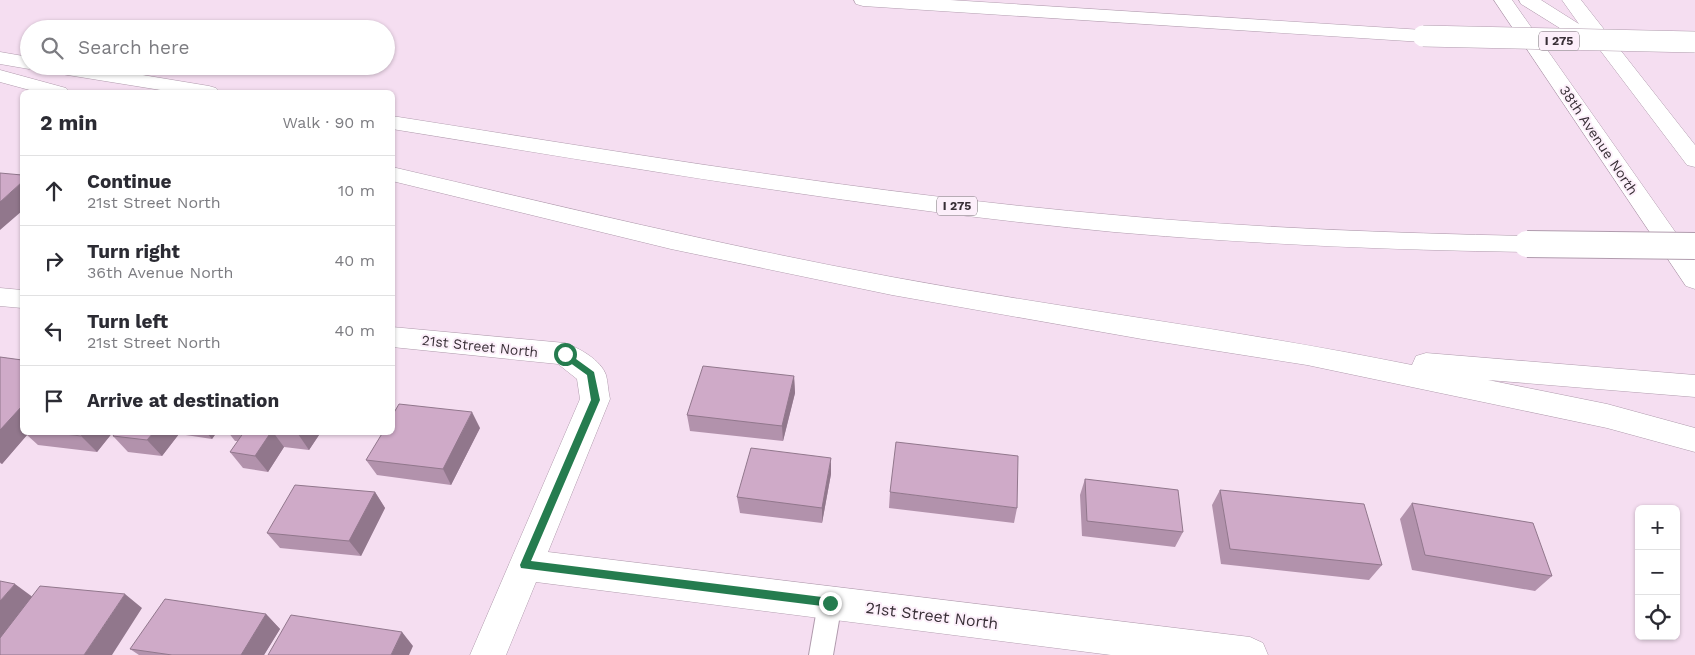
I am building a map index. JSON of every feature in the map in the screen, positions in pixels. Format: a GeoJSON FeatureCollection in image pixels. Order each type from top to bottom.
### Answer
{"type":"FeatureCollection","features":[{"type":"Feature","properties":{"kind":"main road","name":"I 275"},"geometry":{"type":"LineString","coordinates":[[863,0],[1422,36],[1695,42]]}},
{"type":"Feature","properties":{"kind":"main road","name":"38th Avenue North"},"geometry":{"type":"LineString","coordinates":[[1503,0],[1695,280]]}},
{"type":"Feature","properties":{"kind":"main road"},"geometry":{"type":"LineString","coordinates":[[1528,0],[1610,51]]}},
{"type":"Feature","properties":{"kind":"main road"},"geometry":{"type":"LineString","coordinates":[[1571,0],[1695,160]]}},
{"type":"Feature","properties":{"kind":"main road"},"geometry":{"type":"LineString","coordinates":[[0,58],[20,61]]}},
{"type":"Feature","properties":{"kind":"main road"},"geometry":{"type":"LineString","coordinates":[[104,75],[197,90]]}},
{"type":"Feature","properties":{"kind":"main road"},"geometry":{"type":"LineString","coordinates":[[0,76],[52,90]]}},
{"type":"Feature","properties":{"kind":"main road","name":"I 275"},"geometry":{"type":"LineString","coordinates":[[395,123],[601,157],[943,204],[1215,231],[1351,240],[1695,246]]}},
{"type":"Feature","properties":{"kind":"main road"},"geometry":{"type":"LineString","coordinates":[[395,175],[671,241],[892,286],[1142,329],[1307,354],[1607,416],[1695,440]]}},
{"type":"Feature","properties":{"kind":"main road"},"geometry":{"type":"LineString","coordinates":[[1640,200],[1695,255]]}},
{"type":"Feature","properties":{"kind":"main road"},"geometry":{"type":"LineString","coordinates":[[0,297],[20,299]]}},
{"type":"Feature","properties":{"kind":"main road","name":"21st Street North"},"geometry":{"type":"LineString","coordinates":[[395,337],[565,354],[591,374],[595,400],[525,565],[1250,655]]}},
{"type":"Feature","properties":{"kind":"main road"},"geometry":{"type":"LineString","coordinates":[[1307,354],[1695,386]]}},
{"type":"Feature","properties":{"kind":"main road"},"geometry":{"type":"LineString","coordinates":[[488,655],[525,565]]}},
{"type":"Feature","properties":{"kind":"lane"},"geometry":{"type":"LineString","coordinates":[[821,655],[830,603]]}},
{"type":"Feature","properties":{"kind":"building"},"geometry":{"type":"Polygon","coordinates":[[[0,173],[20,175],[20,184],[0,202],[0,173]]]}},
{"type":"Feature","properties":{"kind":"building"},"geometry":{"type":"Polygon","coordinates":[[[0,357],[20,360],[20,408],[0,430],[0,357]]]}},
{"type":"Feature","properties":{"kind":"building"},"geometry":{"type":"Polygon","coordinates":[[[703,366],[794,376],[782,426],[687,415],[703,366]]]}},
{"type":"Feature","properties":{"kind":"building"},"geometry":{"type":"Polygon","coordinates":[[[399,404],[472,412],[443,469],[366,460],[381,435],[395,435],[395,411],[399,404]]]}},
{"type":"Feature","properties":{"kind":"building"},"geometry":{"type":"Polygon","coordinates":[[[114,435],[151,435],[147,440],[114,435]]]}},
{"type":"Feature","properties":{"kind":"building"},"geometry":{"type":"Polygon","coordinates":[[[242,435],[269,435],[255,456],[230,452],[242,435]]]}},
{"type":"Feature","properties":{"kind":"building"},"geometry":{"type":"Polygon","coordinates":[[[896,442],[1018,456],[1017,508],[890,492],[896,442]]]}},
{"type":"Feature","properties":{"kind":"building"},"geometry":{"type":"Polygon","coordinates":[[[751,448],[831,458],[822,508],[737,497],[751,448]]]}},
{"type":"Feature","properties":{"kind":"building"},"geometry":{"type":"Polygon","coordinates":[[[1085,479],[1178,490],[1183,532],[1087,521],[1085,479]]]}},
{"type":"Feature","properties":{"kind":"building"},"geometry":{"type":"Polygon","coordinates":[[[295,485],[375,492],[349,541],[267,533],[295,485]]]}},
{"type":"Feature","properties":{"kind":"building"},"geometry":{"type":"Polygon","coordinates":[[[1220,490],[1364,504],[1382,565],[1230,549],[1220,490]]]}},
{"type":"Feature","properties":{"kind":"building"},"geometry":{"type":"Polygon","coordinates":[[[1412,503],[1533,523],[1552,576],[1425,555],[1412,503]]]}},
{"type":"Feature","properties":{"kind":"building"},"geometry":{"type":"Polygon","coordinates":[[[0,581],[15,584],[0,601],[0,581]]]}},
{"type":"Feature","properties":{"kind":"building"},"geometry":{"type":"Polygon","coordinates":[[[40,586],[125,594],[84,655],[0,655],[0,638],[40,586]]]}},
{"type":"Feature","properties":{"kind":"building"},"geometry":{"type":"Polygon","coordinates":[[[165,599],[266,614],[241,655],[172,655],[130,649],[165,599]]]}},
{"type":"Feature","properties":{"kind":"building"},"geometry":{"type":"Polygon","coordinates":[[[291,615],[402,632],[391,655],[268,655],[291,615]]]}},
{"type":"Feature","properties":{"kind":"route"},"geometry":{"type":"LineString","coordinates":[[565,354],[591,374],[595,400],[525,565],[830,603]]}}]}
